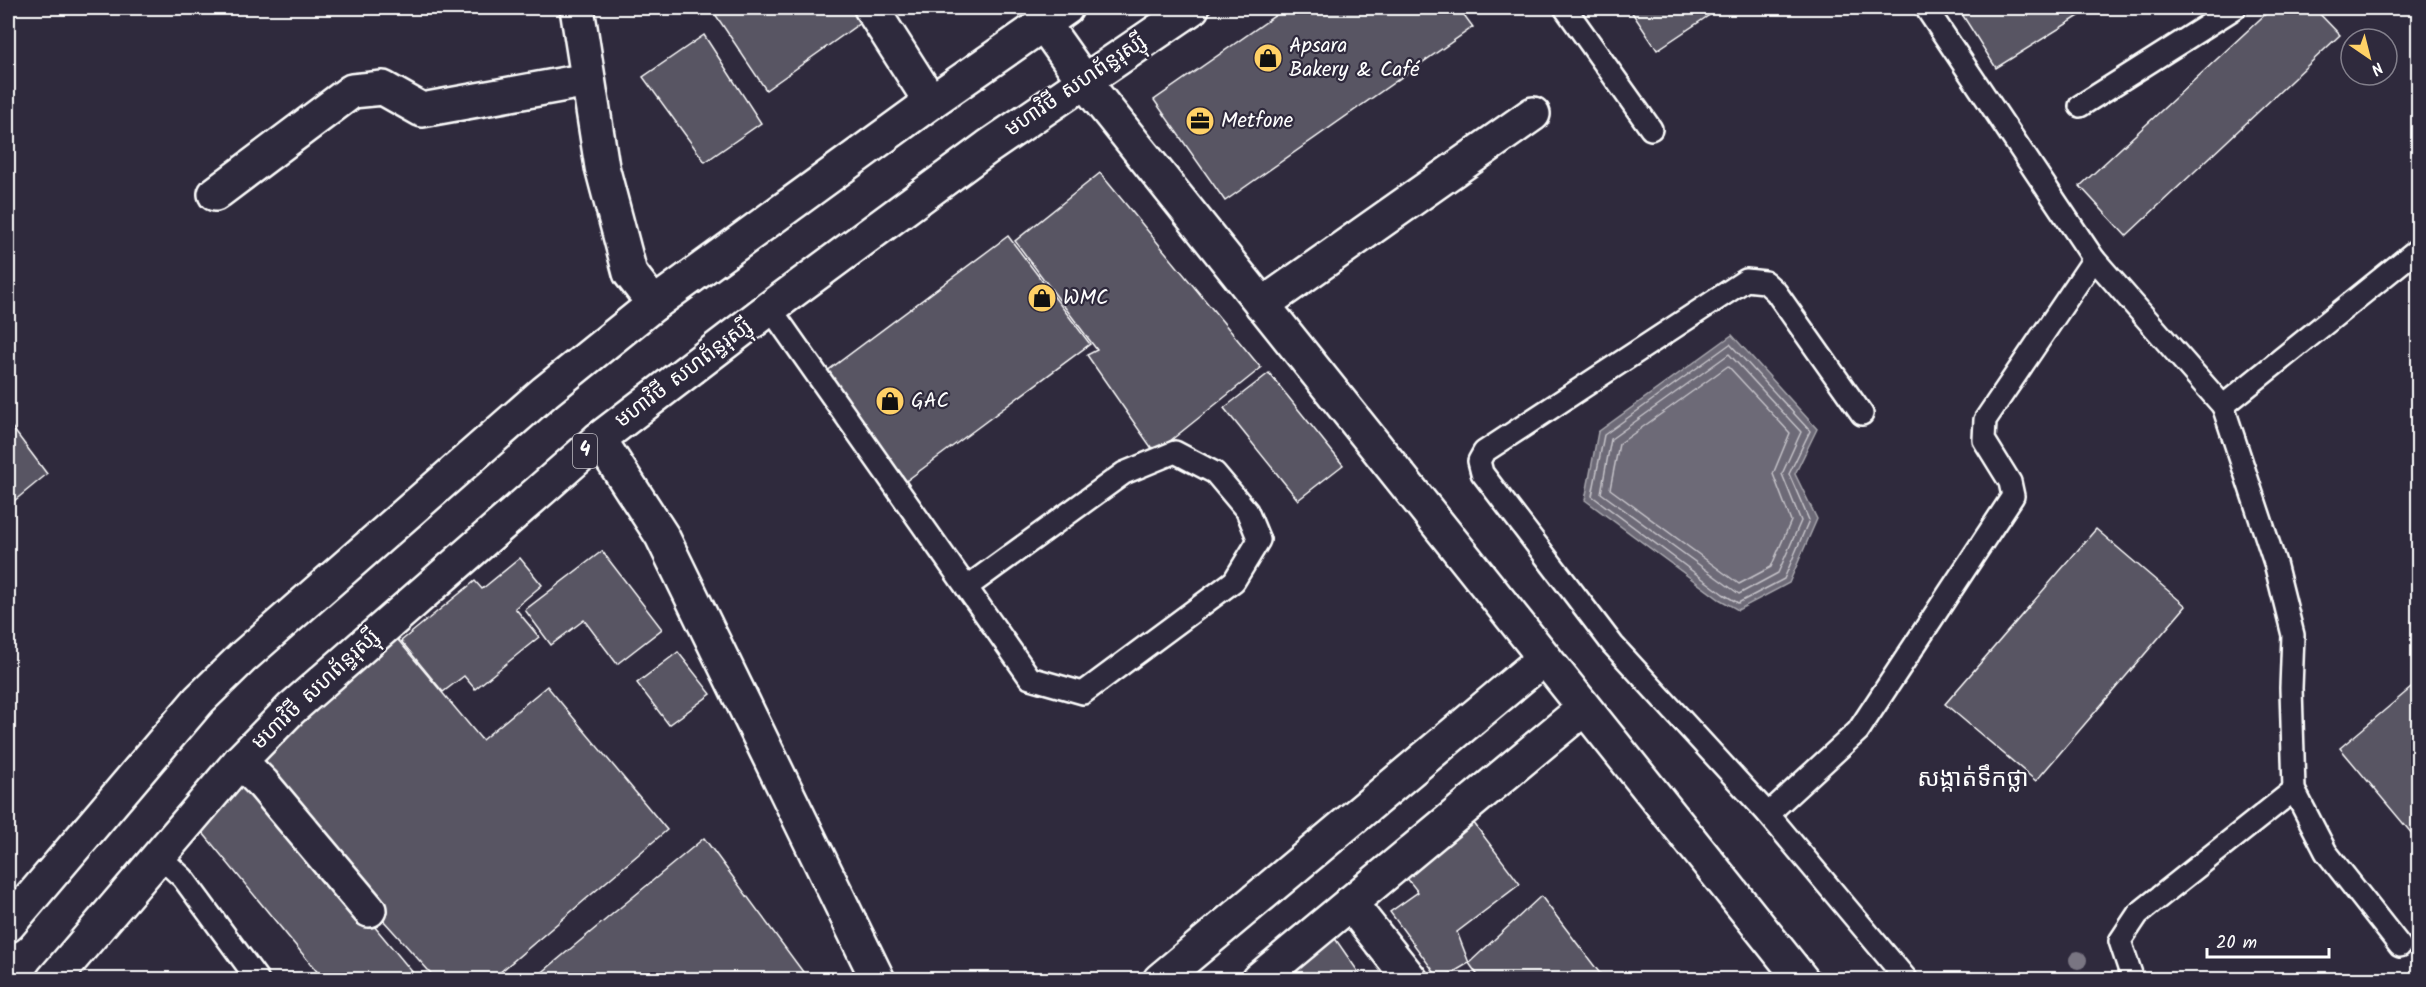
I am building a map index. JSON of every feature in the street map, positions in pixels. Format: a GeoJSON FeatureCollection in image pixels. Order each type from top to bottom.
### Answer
{"type":"FeatureCollection","features":[{"type":"Feature","properties":{"kind":"main road"},"geometry":{"type":"LineString","coordinates":[[577,8],[602,167],[630,273],[654,304]]}},
{"type":"Feature","properties":{"kind":"main road"},"geometry":{"type":"LineString","coordinates":[[871,8],[931,102]]}},
{"type":"Feature","properties":{"kind":"main road","name":"មហាវិថី សហព័ន្ធរុស្ស៊ី"},"geometry":{"type":"LineString","coordinates":[[54,979],[240,760],[291,709],[599,439],[770,308],[988,147],[1191,8]]}},
{"type":"Feature","properties":{"kind":"main road"},"geometry":{"type":"LineString","coordinates":[[8,925],[199,700],[243,657],[545,392],[654,304],[931,102],[1054,16],[1084,81],[1543,659],[1802,980]]}},
{"type":"Feature","properties":{"kind":"main road"},"geometry":{"type":"LineString","coordinates":[[215,194],[352,91],[383,88],[422,110],[588,80]]}},
{"type":"Feature","properties":{"kind":"main road"},"geometry":{"type":"LineString","coordinates":[[1262,305],[1533,114]]}},
{"type":"Feature","properties":{"kind":"main road"},"geometry":{"type":"LineString","coordinates":[[599,439],[662,536],[878,980]]}},
{"type":"Feature","properties":{"kind":"main road"},"geometry":{"type":"LineString","coordinates":[[1160,980],[1543,659]]}},
{"type":"Feature","properties":{"kind":"main road"},"geometry":{"type":"LineString","coordinates":[[1258,980],[1583,709]]}},
{"type":"Feature","properties":{"kind":"main road"},"geometry":{"type":"LineString","coordinates":[[240,760],[369,910]]}},
{"type":"Feature","properties":{"kind":"main road"},"geometry":{"type":"LineString","coordinates":[[1350,903],[1411,980]]}},
{"type":"Feature","properties":{"kind":"lane"},"geometry":{"type":"LineString","coordinates":[[1565,8],[1651,129]]}},
{"type":"Feature","properties":{"kind":"lane"},"geometry":{"type":"LineString","coordinates":[[1926,8],[2094,259],[2223,406],[2275,562],[2293,635],[2291,688],[2294,790],[2326,852],[2400,946]]}},
{"type":"Feature","properties":{"kind":"lane"},"geometry":{"type":"LineString","coordinates":[[2080,106],[2235,8]]}},
{"type":"Feature","properties":{"kind":"lane"},"geometry":{"type":"LineString","coordinates":[[2223,406],[2418,249]]}},
{"type":"Feature","properties":{"kind":"lane"},"geometry":{"type":"LineString","coordinates":[[1768,814],[1858,731],[2013,496],[2010,482],[1984,440],[1985,420],[2094,259]]}},
{"type":"Feature","properties":{"kind":"lane"},"geometry":{"type":"LineString","coordinates":[[1862,414],[1776,292],[1765,282],[1746,280],[1484,452],[1479,461],[1482,473],[1613,645],[1768,814],[1907,980]]}},
{"type":"Feature","properties":{"kind":"lane"},"geometry":{"type":"LineString","coordinates":[[770,308],[1030,678],[1083,693],[1234,581],[1259,540],[1247,511],[1215,473],[1174,452],[1124,473],[967,587]]}},
{"type":"Feature","properties":{"kind":"lane"},"geometry":{"type":"LineString","coordinates":[[2133,980],[2120,941],[2138,914],[2294,790]]}},
{"type":"Feature","properties":{"kind":"lane"},"geometry":{"type":"LineString","coordinates":[[159,856],[183,878],[258,980]]}},
{"type":"Feature","properties":{"kind":"water"},"geometry":{"type":"Polygon","coordinates":[[[1732,335],[1817,429],[1795,474],[1817,519],[1789,583],[1738,610],[1719,599],[1585,500],[1598,432],[1732,335]]]}},
{"type":"Feature","properties":{"kind":"building"},"geometry":{"type":"Polygon","coordinates":[[[711,8],[860,8],[867,18],[766,90],[711,8]]]}},
{"type":"Feature","properties":{"kind":"building"},"geometry":{"type":"Polygon","coordinates":[[[1286,8],[1459,8],[1473,27],[1225,201],[1154,100],[1286,8]]]}},
{"type":"Feature","properties":{"kind":"building"},"geometry":{"type":"Polygon","coordinates":[[[1629,8],[1720,8],[1657,50],[1629,8]]]}},
{"type":"Feature","properties":{"kind":"building"},"geometry":{"type":"Polygon","coordinates":[[[1966,8],[2092,8],[1996,68],[1960,11],[1966,8]]]}},
{"type":"Feature","properties":{"kind":"building"},"geometry":{"type":"Polygon","coordinates":[[[2272,8],[2314,8],[2339,34],[2126,236],[2080,186],[2272,8]]]}},
{"type":"Feature","properties":{"kind":"building"},"geometry":{"type":"Polygon","coordinates":[[[704,35],[761,123],[705,162],[643,77],[704,35]]]}},
{"type":"Feature","properties":{"kind":"building"},"geometry":{"type":"Polygon","coordinates":[[[1100,173],[1261,368],[1155,453],[1087,355],[1097,350],[1015,241],[1100,173]]]}},
{"type":"Feature","properties":{"kind":"building"},"geometry":{"type":"Polygon","coordinates":[[[1008,236],[1090,344],[906,481],[826,372],[1008,236]]]}},
{"type":"Feature","properties":{"kind":"building"},"geometry":{"type":"Polygon","coordinates":[[[1269,373],[1343,465],[1298,500],[1224,408],[1269,373]]]}},
{"type":"Feature","properties":{"kind":"building"},"geometry":{"type":"Polygon","coordinates":[[[8,422],[47,474],[8,506],[8,422]]]}},
{"type":"Feature","properties":{"kind":"building"},"geometry":{"type":"Polygon","coordinates":[[[2096,529],[2186,606],[2036,781],[1945,704],[2096,529]]]}},
{"type":"Feature","properties":{"kind":"building"},"geometry":{"type":"Polygon","coordinates":[[[602,551],[662,629],[617,664],[584,620],[551,645],[525,610],[602,551]]]}},
{"type":"Feature","properties":{"kind":"building"},"geometry":{"type":"Polygon","coordinates":[[[520,558],[542,585],[515,608],[539,637],[475,689],[464,676],[443,692],[401,641],[475,581],[482,589],[520,558]]]}},
{"type":"Feature","properties":{"kind":"building"},"geometry":{"type":"Polygon","coordinates":[[[388,628],[482,740],[547,686],[667,830],[491,980],[437,980],[240,761],[388,628]]]}},
{"type":"Feature","properties":{"kind":"building"},"geometry":{"type":"Polygon","coordinates":[[[678,652],[711,694],[669,725],[637,683],[678,652]]]}},
{"type":"Feature","properties":{"kind":"building"},"geometry":{"type":"Polygon","coordinates":[[[2418,682],[2418,841],[2340,748],[2418,682]]]}},
{"type":"Feature","properties":{"kind":"building"},"geometry":{"type":"Polygon","coordinates":[[[243,769],[419,980],[324,980],[189,816],[243,769]]]}},
{"type":"Feature","properties":{"kind":"building"},"geometry":{"type":"Polygon","coordinates":[[[1467,814],[1520,884],[1457,932],[1469,963],[1440,980],[1390,912],[1418,892],[1398,867],[1467,814]]]}},
{"type":"Feature","properties":{"kind":"building"},"geometry":{"type":"Polygon","coordinates":[[[704,838],[809,980],[533,980],[704,838]]]}},
{"type":"Feature","properties":{"kind":"building"},"geometry":{"type":"Polygon","coordinates":[[[1541,896],[1605,980],[1481,980],[1469,963],[1541,896]]]}},
{"type":"Feature","properties":{"kind":"building"},"geometry":{"type":"Polygon","coordinates":[[[1334,937],[1364,980],[1274,980],[1334,937]]]}},
{"type":"Feature","properties":{"kind":"place","name":"Apsara Bakery & Café"},"geometry":{"type":"Point","coordinates":[1268,58]}},
{"type":"Feature","properties":{"kind":"place","name":"Metfone"},"geometry":{"type":"Point","coordinates":[1200,121]}},
{"type":"Feature","properties":{"kind":"place","name":"WMC"},"geometry":{"type":"Point","coordinates":[1042,298]}},
{"type":"Feature","properties":{"kind":"place","name":"GAC"},"geometry":{"type":"Point","coordinates":[890,401]}},
{"type":"Feature","properties":{"kind":"district","name":"សង្កាត់ទឹកថ្លា"},"geometry":{"type":"Point","coordinates":[1973,779]}}]}
